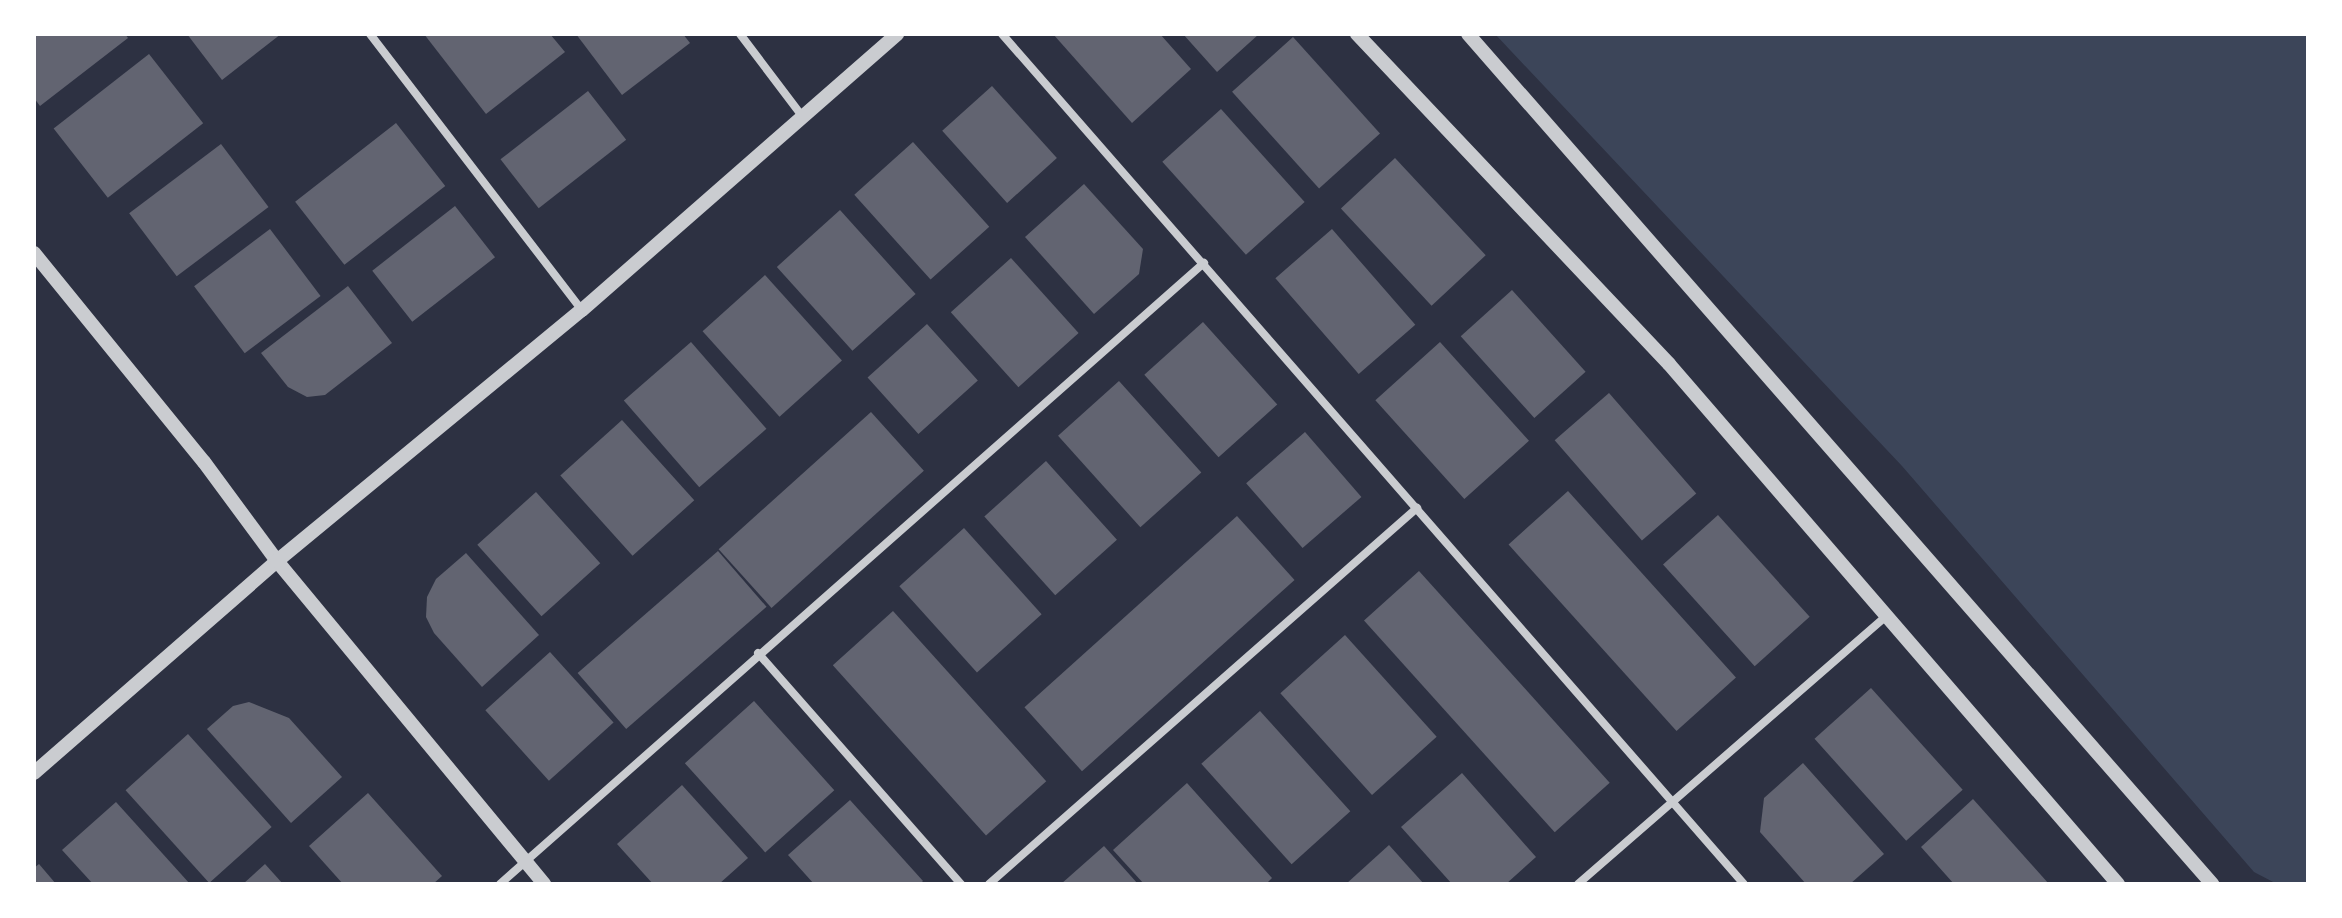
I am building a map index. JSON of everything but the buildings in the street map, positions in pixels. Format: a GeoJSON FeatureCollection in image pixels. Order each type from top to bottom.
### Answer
{"type":"FeatureCollection","features":[{"type":"Feature","properties":{"kind":"street"},"geometry":{"type":"LineString","coordinates":[[370,34],[582,310]]}},
{"type":"Feature","properties":{"kind":"street"},"geometry":{"type":"LineString","coordinates":[[740,34],[802,116]]}},
{"type":"Feature","properties":{"kind":"street"},"geometry":{"type":"LineString","coordinates":[[34,773],[277,561],[582,310],[897,34]]}},
{"type":"Feature","properties":{"kind":"street"},"geometry":{"type":"LineString","coordinates":[[1002,34],[1674,800],[1744,884]]}},
{"type":"Feature","properties":{"kind":"street"},"geometry":{"type":"LineString","coordinates":[[1357,34],[1669,364],[2118,884]]}},
{"type":"Feature","properties":{"kind":"street"},"geometry":{"type":"LineString","coordinates":[[1468,34],[2212,884]]}},
{"type":"Feature","properties":{"kind":"street"},"geometry":{"type":"LineString","coordinates":[[34,253],[204,462],[277,561],[544,884]]}},
{"type":"Feature","properties":{"kind":"street"},"geometry":{"type":"LineString","coordinates":[[500,884],[758,653],[1204,263]]}},
{"type":"Feature","properties":{"kind":"street"},"geometry":{"type":"LineString","coordinates":[[989,884],[1417,508]]}},
{"type":"Feature","properties":{"kind":"street"},"geometry":{"type":"LineString","coordinates":[[1578,884],[1885,617]]}},
{"type":"Feature","properties":{"kind":"street"},"geometry":{"type":"LineString","coordinates":[[758,653],[961,884]]}},
{"type":"Feature","properties":{"kind":"shaded area"},"geometry":{"type":"Polygon","coordinates":[[[1495,34],[2308,34],[2308,884],[2277,884],[2254,872],[1902,466],[1495,34]]]}}]}
